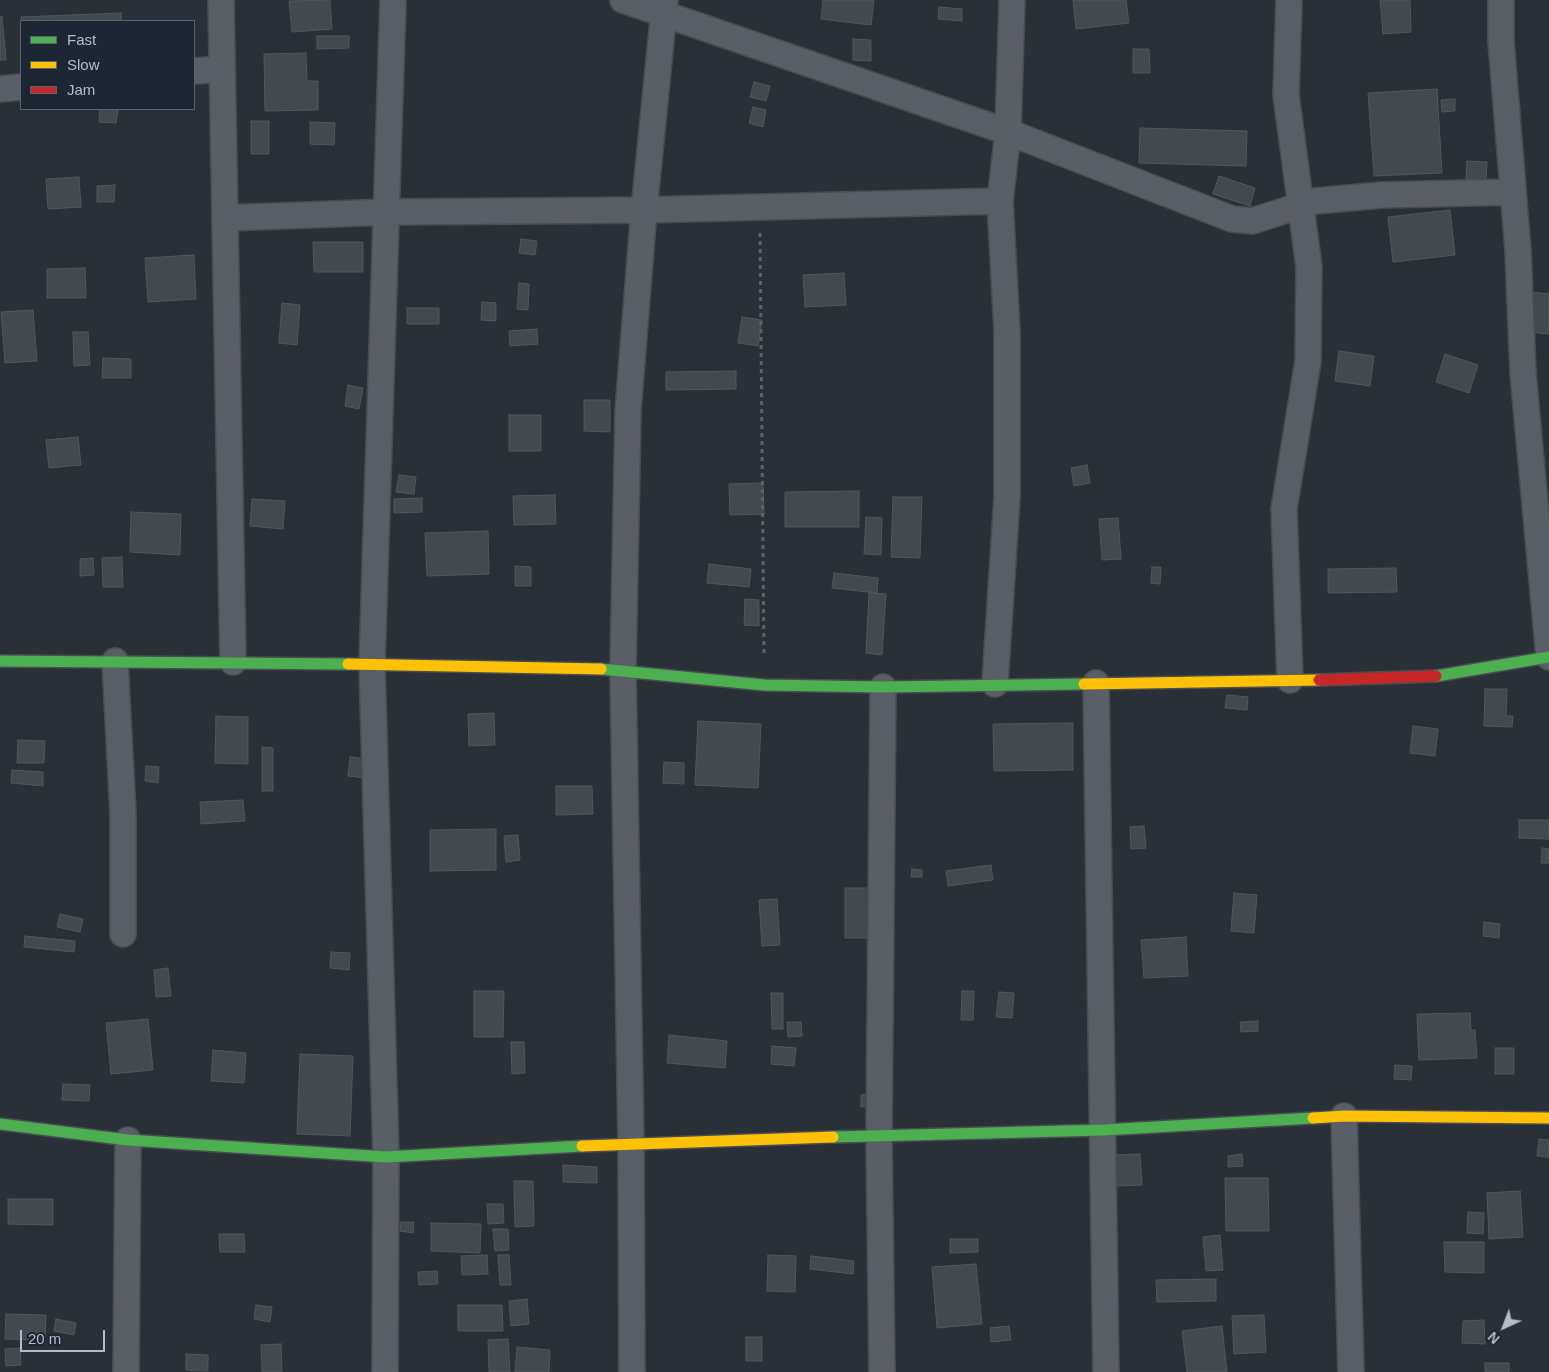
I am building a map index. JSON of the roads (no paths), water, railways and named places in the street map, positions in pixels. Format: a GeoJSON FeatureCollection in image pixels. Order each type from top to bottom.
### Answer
{"type":"FeatureCollection","features":[{"type":"Feature","properties":{"kind":"street"},"geometry":{"type":"LineString","coordinates":[[221,0],[233,662]]}},
{"type":"Feature","properties":{"kind":"street"},"geometry":{"type":"LineString","coordinates":[[385,1372],[386,1157],[372,664],[388,212],[393,0]]}},
{"type":"Feature","properties":{"kind":"street"},"geometry":{"type":"LineString","coordinates":[[622,0],[664,7],[1008,132],[1232,219],[1252,221],[1315,201],[1382,195],[1513,192]]}},
{"type":"Feature","properties":{"kind":"street"},"geometry":{"type":"LineString","coordinates":[[994,684],[1007,497],[1007,331],[1000,200],[1008,132],[1012,0]]}},
{"type":"Feature","properties":{"kind":"street"},"geometry":{"type":"LineString","coordinates":[[1289,0],[1286,95],[1309,267],[1308,361],[1284,509],[1290,680]]}},
{"type":"Feature","properties":{"kind":"street"},"geometry":{"type":"LineString","coordinates":[[0,661],[56,663],[115,661],[306,665],[372,664],[623,670],[764,685],[883,687],[1290,680],[1447,675],[1549,657],[1523,373],[1513,192],[1501,40],[1501,0]]}},
{"type":"Feature","properties":{"kind":"street"},"geometry":{"type":"LineString","coordinates":[[632,1372],[631,1143],[623,670],[628,411],[644,210],[664,7]]}},
{"type":"Feature","properties":{"kind":"street"},"geometry":{"type":"LineString","coordinates":[[195,72],[222,69]]}},
{"type":"Feature","properties":{"kind":"street"},"geometry":{"type":"LineString","coordinates":[[0,89],[20,87]]}},
{"type":"Feature","properties":{"kind":"street"},"geometry":{"type":"LineString","coordinates":[[225,218],[388,212],[644,210],[1000,200]]}},
{"type":"Feature","properties":{"kind":"street"},"geometry":{"type":"LineString","coordinates":[[115,661],[123,814],[123,934]]}},
{"type":"Feature","properties":{"kind":"street"},"geometry":{"type":"LineString","coordinates":[[1096,683],[1106,1372]]}},
{"type":"Feature","properties":{"kind":"street"},"geometry":{"type":"LineString","coordinates":[[882,1372],[879,1136],[883,687]]}},
{"type":"Feature","properties":{"kind":"street"},"geometry":{"type":"LineString","coordinates":[[1344,1116],[1351,1372]]}},
{"type":"Feature","properties":{"kind":"street"},"geometry":{"type":"LineString","coordinates":[[0,1124],[128,1140],[386,1157],[631,1143],[1102,1130],[1344,1116],[1549,1118]]}},
{"type":"Feature","properties":{"kind":"street"},"geometry":{"type":"LineString","coordinates":[[126,1372],[128,1140]]}}]}
